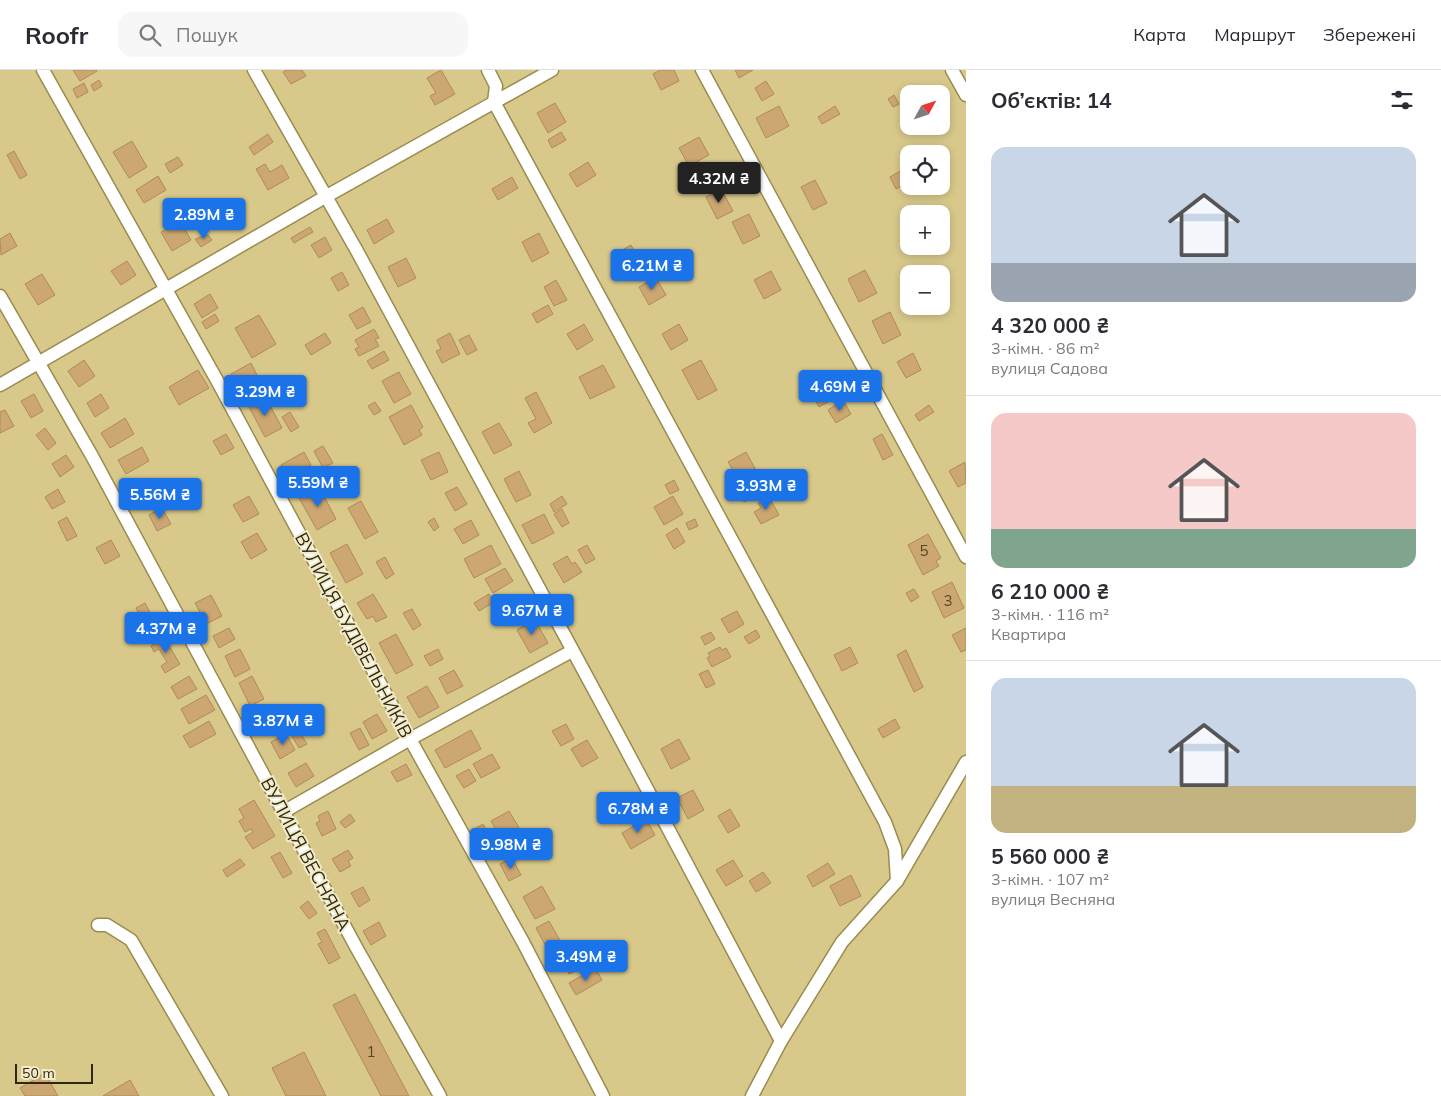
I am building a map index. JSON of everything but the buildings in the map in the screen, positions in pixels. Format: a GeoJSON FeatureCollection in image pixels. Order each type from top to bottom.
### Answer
{"type":"FeatureCollection","features":[{"type":"Feature","properties":{"kind":"street","name":"ВУЛИЦЯ БУДІВЕЛЬНИКІВ"},"geometry":{"type":"LineString","coordinates":[[43,70],[214,376],[410,739],[523,942],[604,1096]]}},
{"type":"Feature","properties":{"kind":"street"},"geometry":{"type":"LineString","coordinates":[[254,70],[357,251],[781,1041]]}},
{"type":"Feature","properties":{"kind":"street"},"geometry":{"type":"LineString","coordinates":[[488,70],[496,86],[494,102],[885,822],[894,849],[897,881]]}},
{"type":"Feature","properties":{"kind":"street"},"geometry":{"type":"LineString","coordinates":[[0,385],[325,197],[552,70]]}},
{"type":"Feature","properties":{"kind":"street"},"geometry":{"type":"LineString","coordinates":[[702,70],[966,557]]}},
{"type":"Feature","properties":{"kind":"street"},"geometry":{"type":"LineString","coordinates":[[952,70],[966,95]]}},
{"type":"Feature","properties":{"kind":"street","name":"ВУЛИЦЯ ВЕСНЯНА"},"geometry":{"type":"LineString","coordinates":[[0,296],[92,456],[356,947],[440,1096]]}},
{"type":"Feature","properties":{"kind":"street"},"geometry":{"type":"LineString","coordinates":[[285,812],[410,739],[572,651]]}},
{"type":"Feature","properties":{"kind":"street"},"geometry":{"type":"LineString","coordinates":[[752,1096],[781,1041],[842,942],[897,881],[966,762]]}},
{"type":"Feature","properties":{"kind":"street"},"geometry":{"type":"LineString","coordinates":[[98,925],[107,925],[131,940],[222,1096]]}}]}
